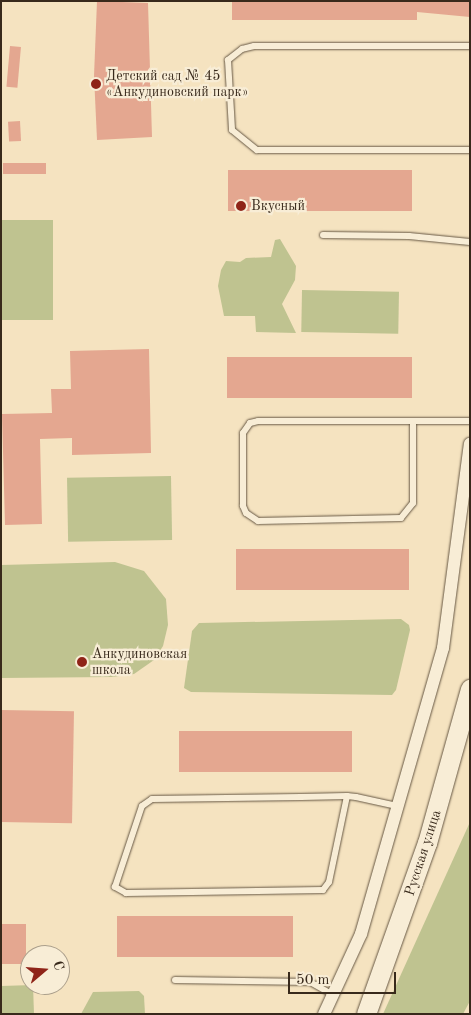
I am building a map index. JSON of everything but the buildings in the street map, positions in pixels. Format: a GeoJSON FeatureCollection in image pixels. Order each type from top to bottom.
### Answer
{"type":"FeatureCollection","features":[{"type":"Feature","properties":{"kind":"street"},"geometry":{"type":"LineString","coordinates":[[324,1014],[360,934],[443,648],[470,444]]}},
{"type":"Feature","properties":{"kind":"street","name":"Русская улица"},"geometry":{"type":"LineString","coordinates":[[366,1014],[427,843],[470,689]]}},
{"type":"Feature","properties":{"kind":"lane"},"geometry":{"type":"LineString","coordinates":[[470,46],[254,46],[242,49],[228,60],[232,130],[257,150],[470,150]]}},
{"type":"Feature","properties":{"kind":"lane"},"geometry":{"type":"LineString","coordinates":[[323,235],[409,236],[470,242]]}},
{"type":"Feature","properties":{"kind":"lane"},"geometry":{"type":"LineString","coordinates":[[413,421],[413,503],[401,518],[258,520],[246,513],[243,506],[243,433],[250,423],[413,421],[470,422]]}},
{"type":"Feature","properties":{"kind":"lane"},"geometry":{"type":"LineString","coordinates":[[347,796],[329,882],[323,890],[126,893],[119,892],[115,887],[142,806],[152,799],[347,796],[397,806]]}},
{"type":"Feature","properties":{"kind":"lane"},"geometry":{"type":"LineString","coordinates":[[175,980],[310,982],[332,994]]}},
{"type":"Feature","properties":{"kind":"green space"},"geometry":{"type":"Polygon","coordinates":[[[1,220],[53,220],[53,320],[1,320],[1,220]]]}},
{"type":"Feature","properties":{"kind":"green space"},"geometry":{"type":"Polygon","coordinates":[[[280,239],[296,266],[295,280],[282,304],[296,333],[256,332],[255,316],[224,316],[218,286],[221,270],[226,261],[240,262],[246,258],[271,257],[275,240],[280,239]]]}},
{"type":"Feature","properties":{"kind":"green space"},"geometry":{"type":"Polygon","coordinates":[[[302,290],[399,292],[398,334],[301,332],[302,290]]]}},
{"type":"Feature","properties":{"kind":"green space"},"geometry":{"type":"Polygon","coordinates":[[[171,476],[172,540],[68,542],[67,478],[171,476]]]}},
{"type":"Feature","properties":{"kind":"green space"},"geometry":{"type":"Polygon","coordinates":[[[115,562],[144,571],[166,599],[168,625],[163,646],[154,660],[134,674],[112,677],[1,678],[1,565],[115,562]]]}},
{"type":"Feature","properties":{"kind":"green space"},"geometry":{"type":"Polygon","coordinates":[[[401,619],[409,625],[410,630],[396,690],[392,695],[191,692],[184,688],[192,631],[199,623],[401,619]]]}},
{"type":"Feature","properties":{"kind":"green space"},"geometry":{"type":"Polygon","coordinates":[[[470,822],[470,1001],[463,1014],[383,1014],[470,822]]]}},
{"type":"Feature","properties":{"kind":"green space"},"geometry":{"type":"Polygon","coordinates":[[[20,985],[20,995],[33,995],[34,1014],[2,1014],[1,986],[20,985]]]}},
{"type":"Feature","properties":{"kind":"green space"},"geometry":{"type":"Polygon","coordinates":[[[139,991],[144,996],[145,1014],[81,1014],[93,992],[139,991]]]}},
{"type":"Feature","properties":{"kind":"place","name":"Детский сад № 45 «Анкудиновский парк»"},"geometry":{"type":"Point","coordinates":[96,84]}},
{"type":"Feature","properties":{"kind":"place","name":"Вкусный"},"geometry":{"type":"Point","coordinates":[241,206]}},
{"type":"Feature","properties":{"kind":"place","name":"Анкудиновская школа"},"geometry":{"type":"Point","coordinates":[82,662]}}]}
